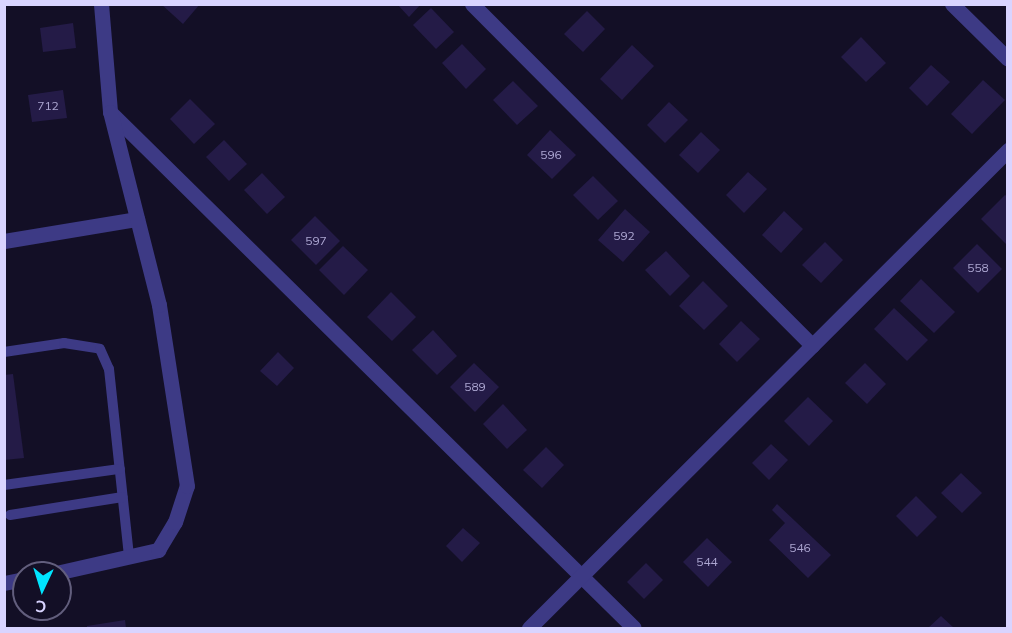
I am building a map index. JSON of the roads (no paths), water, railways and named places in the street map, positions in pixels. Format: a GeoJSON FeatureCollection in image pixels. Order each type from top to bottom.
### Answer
{"type":"FeatureCollection","features":[{"type":"Feature","properties":{"kind":"street"},"geometry":{"type":"LineString","coordinates":[[72,569],[158,550],[176,522],[187,486],[159,305],[110,112],[101,4]]}},
{"type":"Feature","properties":{"kind":"street"},"geometry":{"type":"LineString","coordinates":[[472,4],[812,345]]}},
{"type":"Feature","properties":{"kind":"street"},"geometry":{"type":"LineString","coordinates":[[952,4],[1008,59]]}},
{"type":"Feature","properties":{"kind":"street"},"geometry":{"type":"LineString","coordinates":[[110,112],[634,628]]}},
{"type":"Feature","properties":{"kind":"street"},"geometry":{"type":"LineString","coordinates":[[529,628],[1008,150]]}},
{"type":"Feature","properties":{"kind":"street"},"geometry":{"type":"LineString","coordinates":[[4,241],[137,219]]}},
{"type":"Feature","properties":{"kind":"lane"},"geometry":{"type":"LineString","coordinates":[[4,352],[64,344],[100,349],[109,369],[129,557]]}},
{"type":"Feature","properties":{"kind":"lane"},"geometry":{"type":"LineString","coordinates":[[4,485],[120,469]]}},
{"type":"Feature","properties":{"kind":"lane"},"geometry":{"type":"LineString","coordinates":[[10,515],[123,497]]}}]}
